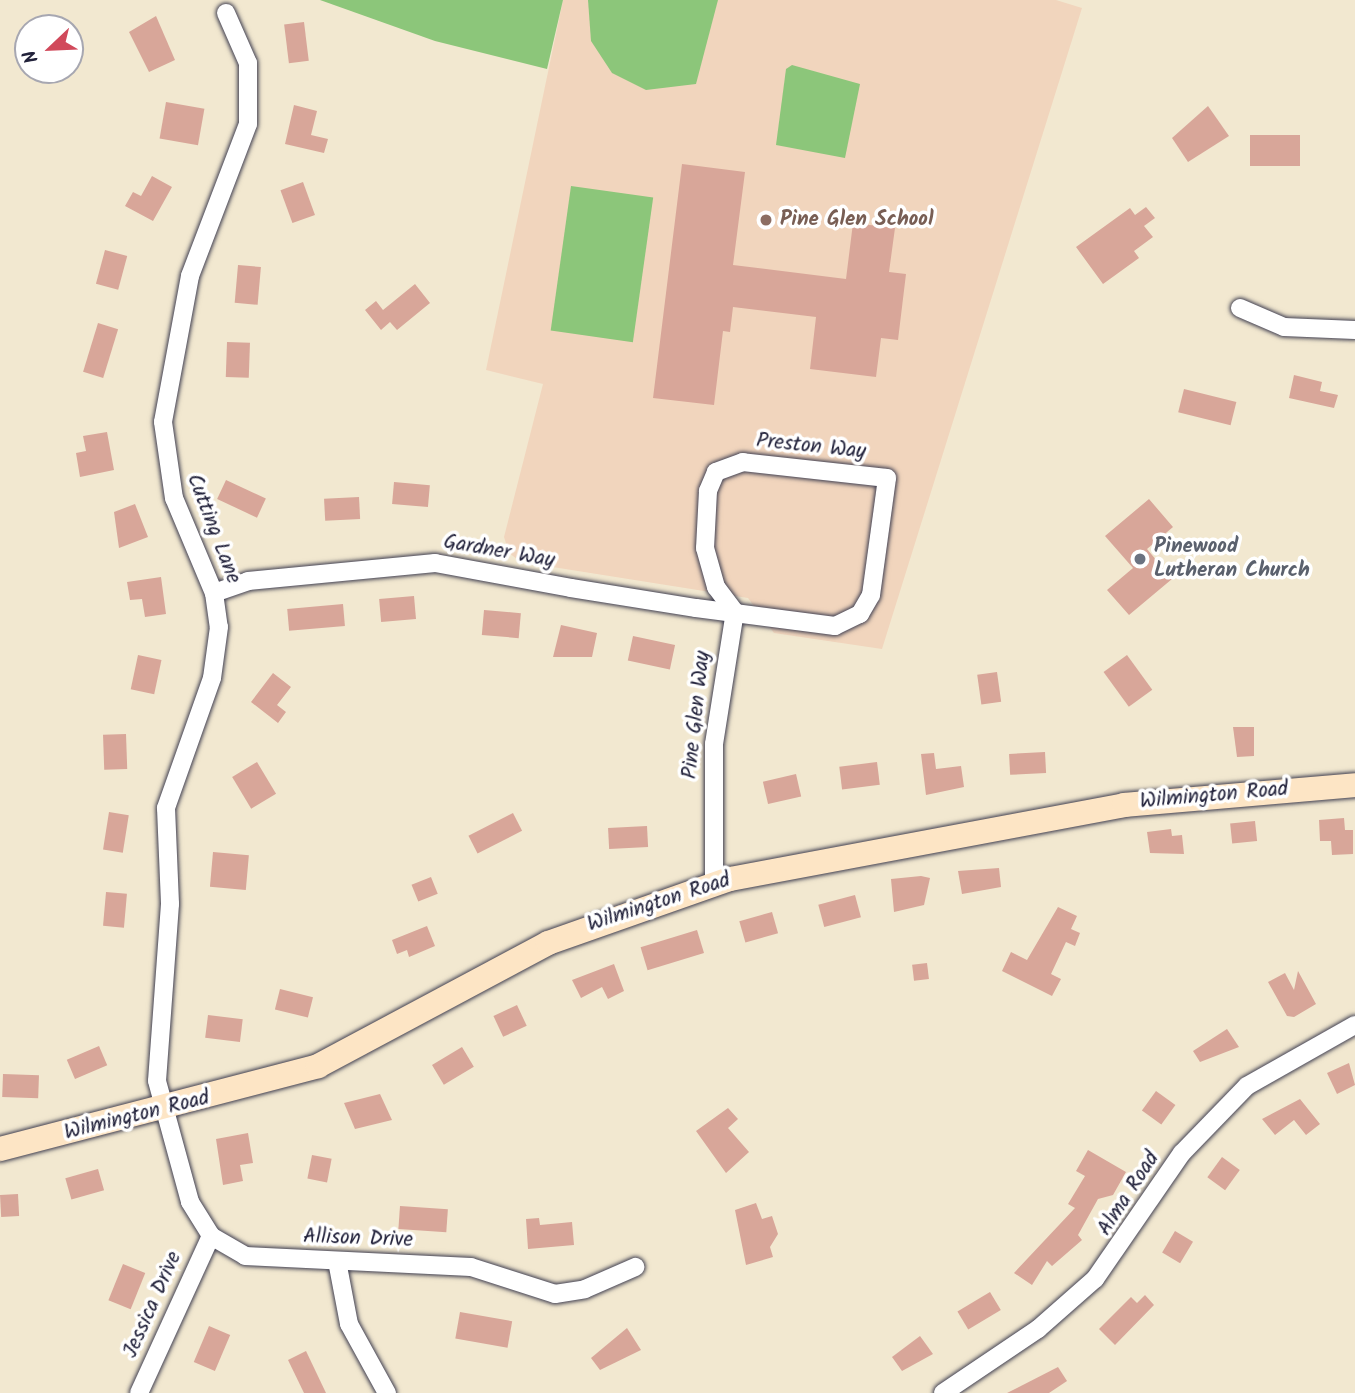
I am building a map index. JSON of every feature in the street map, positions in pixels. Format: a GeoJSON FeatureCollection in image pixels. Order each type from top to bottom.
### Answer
{"type":"FeatureCollection","features":[{"type":"Feature","properties":{"kind":"main road","name":"Wilmington Road"},"geometry":{"type":"LineString","coordinates":[[0,1149],[164,1111],[318,1066],[548,943],[714,883],[1124,805],[1355,785]]}},
{"type":"Feature","properties":{"kind":"street","name":"Cutting Lane"},"geometry":{"type":"LineString","coordinates":[[164,1111],[156,1069],[170,924],[166,808],[215,664],[214,593],[174,498],[163,422],[187,286],[248,124],[248,63],[226,13]]}},
{"type":"Feature","properties":{"kind":"street"},"geometry":{"type":"LineString","coordinates":[[1240,308],[1281,326],[1355,331]]}},
{"type":"Feature","properties":{"kind":"street","name":"Preston Way"},"geometry":{"type":"LineString","coordinates":[[743,462],[887,478],[872,589],[860,614],[829,626],[735,612],[716,587],[705,548],[708,491],[716,472],[743,462]]}},
{"type":"Feature","properties":{"kind":"street","name":"Gardner Way"},"geometry":{"type":"LineString","coordinates":[[214,593],[253,580],[436,563],[735,612]]}},
{"type":"Feature","properties":{"kind":"street","name":"Pine Glen Way"},"geometry":{"type":"LineString","coordinates":[[714,883],[714,744],[735,612]]}},
{"type":"Feature","properties":{"kind":"street","name":"Alma Road"},"geometry":{"type":"LineString","coordinates":[[943,1393],[1038,1329],[1095,1279],[1182,1153],[1247,1086],[1355,1025]]}},
{"type":"Feature","properties":{"kind":"street","name":"Allison Drive"},"geometry":{"type":"LineString","coordinates":[[164,1111],[190,1202],[211,1236],[245,1256],[471,1267],[555,1294],[585,1289],[635,1268]]}},
{"type":"Feature","properties":{"kind":"street","name":"Jessica Drive"},"geometry":{"type":"LineString","coordinates":[[139,1393],[211,1236]]}},
{"type":"Feature","properties":{"kind":"street"},"geometry":{"type":"LineString","coordinates":[[337,1261],[349,1324],[387,1393]]}},
{"type":"Feature","properties":{"kind":"shaded area","name":"Pine Glen School"},"geometry":{"type":"Polygon","coordinates":[[[563,0],[1056,0],[1082,8],[882,649],[774,633],[748,598],[521,562],[509,553],[504,537],[543,384],[486,370],[563,0]]]}},
{"type":"Feature","properties":{"kind":"green space"},"geometry":{"type":"Polygon","coordinates":[[[320,0],[563,0],[547,69],[435,41],[320,0]]]}},
{"type":"Feature","properties":{"kind":"green space"},"geometry":{"type":"Polygon","coordinates":[[[588,0],[718,0],[696,84],[646,90],[612,73],[591,41],[588,0]]]}},
{"type":"Feature","properties":{"kind":"green space"},"geometry":{"type":"Polygon","coordinates":[[[792,65],[860,84],[845,158],[776,145],[786,69],[792,65]]]}},
{"type":"Feature","properties":{"kind":"green space"},"geometry":{"type":"Polygon","coordinates":[[[571,186],[653,198],[633,342],[551,331],[571,186]]]}},
{"type":"Feature","properties":{"kind":"building"},"geometry":{"type":"Polygon","coordinates":[[[156,16],[175,60],[149,72],[129,32],[156,16]]]}},
{"type":"Feature","properties":{"kind":"building"},"geometry":{"type":"Polygon","coordinates":[[[304,22],[309,61],[289,63],[284,24],[304,22]]]}},
{"type":"Feature","properties":{"kind":"building"},"geometry":{"type":"Polygon","coordinates":[[[166,102],[204,109],[198,145],[160,138],[166,102]]]}},
{"type":"Feature","properties":{"kind":"building"},"geometry":{"type":"Polygon","coordinates":[[[294,105],[317,111],[311,135],[328,139],[324,153],[285,144],[294,105]]]}},
{"type":"Feature","properties":{"kind":"building"},"geometry":{"type":"Polygon","coordinates":[[[1208,106],[1229,136],[1188,162],[1172,138],[1208,106]]]}},
{"type":"Feature","properties":{"kind":"building"},"geometry":{"type":"Polygon","coordinates":[[[1250,135],[1300,135],[1300,166],[1250,166],[1250,135]]]}},
{"type":"Feature","properties":{"kind":"building"},"geometry":{"type":"Polygon","coordinates":[[[682,164],[745,172],[733,265],[846,279],[853,223],[895,228],[889,272],[906,274],[898,340],[881,338],[876,377],[810,369],[816,317],[733,307],[730,332],[723,331],[714,405],[653,398],[682,164]]]}},
{"type":"Feature","properties":{"kind":"building"},"geometry":{"type":"Polygon","coordinates":[[[152,176],[172,187],[153,221],[125,206],[133,192],[141,196],[152,176]]]}},
{"type":"Feature","properties":{"kind":"building"},"geometry":{"type":"Polygon","coordinates":[[[303,182],[315,215],[292,223],[280,190],[303,182]]]}},
{"type":"Feature","properties":{"kind":"building"},"geometry":{"type":"Polygon","coordinates":[[[1146,207],[1155,218],[1144,226],[1153,237],[1134,251],[1139,258],[1103,284],[1076,247],[1130,208],[1135,215],[1146,207]]]}},
{"type":"Feature","properties":{"kind":"building"},"geometry":{"type":"Polygon","coordinates":[[[105,250],[127,256],[118,290],[96,284],[105,250]]]}},
{"type":"Feature","properties":{"kind":"building"},"geometry":{"type":"Polygon","coordinates":[[[238,265],[261,267],[258,305],[235,303],[238,265]]]}},
{"type":"Feature","properties":{"kind":"building"},"geometry":{"type":"Polygon","coordinates":[[[415,284],[430,303],[397,330],[390,322],[381,330],[365,310],[376,301],[383,310],[415,284]]]}},
{"type":"Feature","properties":{"kind":"building"},"geometry":{"type":"Polygon","coordinates":[[[98,323],[118,329],[103,378],[83,372],[98,323]]]}},
{"type":"Feature","properties":{"kind":"building"},"geometry":{"type":"Polygon","coordinates":[[[227,342],[250,343],[249,378],[226,377],[227,342]]]}},
{"type":"Feature","properties":{"kind":"building"},"geometry":{"type":"Polygon","coordinates":[[[1294,375],[1322,382],[1320,391],[1338,395],[1334,408],[1289,398],[1294,375]]]}},
{"type":"Feature","properties":{"kind":"building"},"geometry":{"type":"Polygon","coordinates":[[[1184,389],[1236,402],[1231,425],[1178,412],[1184,389]]]}},
{"type":"Feature","properties":{"kind":"building"},"geometry":{"type":"Polygon","coordinates":[[[107,432],[114,470],[80,477],[76,453],[86,451],[83,436],[107,432]]]}},
{"type":"Feature","properties":{"kind":"building"},"geometry":{"type":"Polygon","coordinates":[[[226,480],[266,499],[257,518],[217,499],[226,480]]]}},
{"type":"Feature","properties":{"kind":"building"},"geometry":{"type":"Polygon","coordinates":[[[394,482],[430,485],[428,507],[392,504],[394,482]]]}},
{"type":"Feature","properties":{"kind":"building"},"geometry":{"type":"Polygon","coordinates":[[[359,497],[360,519],[325,521],[324,499],[359,497]]]}},
{"type":"Feature","properties":{"kind":"building","name":"Pinewood Lutheran Church"},"geometry":{"type":"Polygon","coordinates":[[[1149,499],[1173,527],[1147,549],[1172,579],[1129,615],[1107,590],[1133,568],[1105,536],[1149,499]]]}},
{"type":"Feature","properties":{"kind":"building"},"geometry":{"type":"Polygon","coordinates":[[[135,504],[148,537],[119,548],[114,512],[135,504]]]}},
{"type":"Feature","properties":{"kind":"building"},"geometry":{"type":"Polygon","coordinates":[[[161,577],[166,614],[145,617],[142,599],[130,600],[127,582],[161,577]]]}},
{"type":"Feature","properties":{"kind":"building"},"geometry":{"type":"Polygon","coordinates":[[[414,596],[416,619],[381,622],[379,599],[414,596]]]}},
{"type":"Feature","properties":{"kind":"building"},"geometry":{"type":"Polygon","coordinates":[[[343,604],[345,626],[289,631],[287,609],[343,604]]]}},
{"type":"Feature","properties":{"kind":"building"},"geometry":{"type":"Polygon","coordinates":[[[484,610],[521,613],[519,638],[482,635],[484,610]]]}},
{"type":"Feature","properties":{"kind":"building"},"geometry":{"type":"Polygon","coordinates":[[[561,625],[597,633],[592,657],[553,657],[561,625]]]}},
{"type":"Feature","properties":{"kind":"building"},"geometry":{"type":"Polygon","coordinates":[[[633,636],[675,645],[670,669],[628,660],[633,636]]]}},
{"type":"Feature","properties":{"kind":"building"},"geometry":{"type":"Polygon","coordinates":[[[138,655],[161,660],[154,694],[131,689],[138,655]]]}},
{"type":"Feature","properties":{"kind":"building"},"geometry":{"type":"Polygon","coordinates":[[[1127,655],[1152,690],[1129,707],[1104,672],[1127,655]]]}},
{"type":"Feature","properties":{"kind":"building"},"geometry":{"type":"Polygon","coordinates":[[[997,672],[1001,702],[981,704],[977,675],[997,672]]]}},
{"type":"Feature","properties":{"kind":"building"},"geometry":{"type":"Polygon","coordinates":[[[273,673],[291,687],[277,705],[286,712],[278,723],[251,702],[273,673]]]}},
{"type":"Feature","properties":{"kind":"building"},"geometry":{"type":"Polygon","coordinates":[[[1233,727],[1254,727],[1254,756],[1237,757],[1233,727]]]}},
{"type":"Feature","properties":{"kind":"building"},"geometry":{"type":"Polygon","coordinates":[[[126,734],[127,769],[104,770],[103,735],[126,734]]]}},
{"type":"Feature","properties":{"kind":"building"},"geometry":{"type":"Polygon","coordinates":[[[1045,752],[1046,773],[1010,775],[1009,754],[1045,752]]]}},
{"type":"Feature","properties":{"kind":"building"},"geometry":{"type":"Polygon","coordinates":[[[934,753],[936,769],[961,766],[964,787],[926,795],[921,754],[934,753]]]}},
{"type":"Feature","properties":{"kind":"building"},"geometry":{"type":"Polygon","coordinates":[[[257,762],[276,794],[251,809],[232,777],[257,762]]]}},
{"type":"Feature","properties":{"kind":"building"},"geometry":{"type":"Polygon","coordinates":[[[877,762],[880,785],[842,789],[839,767],[877,762]]]}},
{"type":"Feature","properties":{"kind":"building"},"geometry":{"type":"Polygon","coordinates":[[[796,774],[801,796],[768,804],[763,782],[796,774]]]}},
{"type":"Feature","properties":{"kind":"building"},"geometry":{"type":"Polygon","coordinates":[[[109,812],[129,815],[123,853],[103,850],[109,812]]]}},
{"type":"Feature","properties":{"kind":"building"},"geometry":{"type":"Polygon","coordinates":[[[513,813],[522,831],[478,854],[468,836],[513,813]]]}},
{"type":"Feature","properties":{"kind":"building"},"geometry":{"type":"Polygon","coordinates":[[[1344,818],[1345,830],[1353,830],[1353,854],[1332,855],[1331,841],[1320,841],[1319,820],[1344,818]]]}},
{"type":"Feature","properties":{"kind":"building"},"geometry":{"type":"Polygon","coordinates":[[[1255,821],[1257,841],[1232,844],[1230,824],[1255,821]]]}},
{"type":"Feature","properties":{"kind":"building"},"geometry":{"type":"Polygon","coordinates":[[[647,826],[648,847],[609,849],[608,828],[647,826]]]}},
{"type":"Feature","properties":{"kind":"building"},"geometry":{"type":"Polygon","coordinates":[[[1171,829],[1172,836],[1182,835],[1184,854],[1150,853],[1147,832],[1171,829]]]}},
{"type":"Feature","properties":{"kind":"building"},"geometry":{"type":"Polygon","coordinates":[[[213,852],[249,855],[246,890],[210,887],[213,852]]]}},
{"type":"Feature","properties":{"kind":"building"},"geometry":{"type":"Polygon","coordinates":[[[999,868],[1001,887],[962,894],[958,871],[999,868]]]}},
{"type":"Feature","properties":{"kind":"building"},"geometry":{"type":"Polygon","coordinates":[[[921,876],[930,878],[924,905],[894,912],[891,879],[921,876]]]}},
{"type":"Feature","properties":{"kind":"building"},"geometry":{"type":"Polygon","coordinates":[[[431,877],[438,894],[418,902],[412,885],[431,877]]]}},
{"type":"Feature","properties":{"kind":"building"},"geometry":{"type":"Polygon","coordinates":[[[106,892],[127,894],[124,928],[103,926],[106,892]]]}},
{"type":"Feature","properties":{"kind":"building"},"geometry":{"type":"Polygon","coordinates":[[[855,895],[861,917],[824,927],[818,905],[855,895]]]}},
{"type":"Feature","properties":{"kind":"building"},"geometry":{"type":"Polygon","coordinates":[[[1058,907],[1077,916],[1071,929],[1080,933],[1075,946],[1066,942],[1051,974],[1061,979],[1052,996],[1002,971],[1011,952],[1027,960],[1058,907]]]}},
{"type":"Feature","properties":{"kind":"building"},"geometry":{"type":"Polygon","coordinates":[[[772,912],[778,933],[745,943],[739,921],[772,912]]]}},
{"type":"Feature","properties":{"kind":"building"},"geometry":{"type":"Polygon","coordinates":[[[427,926],[435,946],[409,957],[407,950],[397,954],[392,940],[427,926]]]}},
{"type":"Feature","properties":{"kind":"building"},"geometry":{"type":"Polygon","coordinates":[[[697,930],[704,953],[648,970],[641,947],[697,930]]]}},
{"type":"Feature","properties":{"kind":"building"},"geometry":{"type":"Polygon","coordinates":[[[927,963],[929,979],[914,981],[912,965],[927,963]]]}},
{"type":"Feature","properties":{"kind":"building"},"geometry":{"type":"Polygon","coordinates":[[[614,964],[624,991],[608,999],[602,987],[581,998],[572,980],[614,964]]]}},
{"type":"Feature","properties":{"kind":"building"},"geometry":{"type":"Polygon","coordinates":[[[1298,971],[1316,1004],[1294,1017],[1287,1016],[1268,982],[1285,973],[1294,990],[1298,971]]]}},
{"type":"Feature","properties":{"kind":"building"},"geometry":{"type":"Polygon","coordinates":[[[280,989],[313,997],[308,1018],[275,1009],[280,989]]]}},
{"type":"Feature","properties":{"kind":"building"},"geometry":{"type":"Polygon","coordinates":[[[517,1005],[527,1026],[503,1037],[493,1016],[517,1005]]]}},
{"type":"Feature","properties":{"kind":"building"},"geometry":{"type":"Polygon","coordinates":[[[208,1015],[243,1019],[240,1042],[205,1038],[208,1015]]]}},
{"type":"Feature","properties":{"kind":"building"},"geometry":{"type":"Polygon","coordinates":[[[1227,1029],[1239,1047],[1200,1062],[1193,1051],[1227,1029]]]}},
{"type":"Feature","properties":{"kind":"building"},"geometry":{"type":"Polygon","coordinates":[[[99,1046],[107,1065],[75,1079],[67,1060],[99,1046]]]}},
{"type":"Feature","properties":{"kind":"building"},"geometry":{"type":"Polygon","coordinates":[[[462,1047],[474,1067],[444,1085],[432,1065],[462,1047]]]}},
{"type":"Feature","properties":{"kind":"building"},"geometry":{"type":"Polygon","coordinates":[[[1349,1063],[1355,1085],[1337,1094],[1327,1073],[1349,1063]]]}},
{"type":"Feature","properties":{"kind":"building"},"geometry":{"type":"Polygon","coordinates":[[[3,1074],[39,1075],[38,1098],[2,1097],[3,1074]]]}},
{"type":"Feature","properties":{"kind":"building"},"geometry":{"type":"Polygon","coordinates":[[[1156,1091],[1175,1105],[1161,1125],[1142,1110],[1156,1091]]]}},
{"type":"Feature","properties":{"kind":"building"},"geometry":{"type":"Polygon","coordinates":[[[380,1094],[392,1120],[355,1129],[344,1103],[380,1094]]]}},
{"type":"Feature","properties":{"kind":"building"},"geometry":{"type":"Polygon","coordinates":[[[1300,1099],[1320,1124],[1306,1135],[1294,1120],[1275,1135],[1262,1119],[1300,1099]]]}},
{"type":"Feature","properties":{"kind":"building"},"geometry":{"type":"Polygon","coordinates":[[[728,1108],[738,1119],[728,1128],[749,1152],[726,1173],[696,1131],[728,1108]]]}},
{"type":"Feature","properties":{"kind":"building"},"geometry":{"type":"Polygon","coordinates":[[[248,1133],[253,1163],[240,1165],[243,1181],[223,1185],[216,1139],[248,1133]]]}},
{"type":"Feature","properties":{"kind":"building"},"geometry":{"type":"Polygon","coordinates":[[[1088,1150],[1126,1172],[1113,1195],[1098,1199],[1078,1235],[1082,1240],[1052,1266],[1047,1261],[1032,1285],[1014,1273],[1075,1208],[1068,1204],[1085,1176],[1076,1171],[1088,1150]]]}},
{"type":"Feature","properties":{"kind":"building"},"geometry":{"type":"Polygon","coordinates":[[[312,1155],[332,1159],[327,1182],[307,1179],[312,1155]]]}},
{"type":"Feature","properties":{"kind":"building"},"geometry":{"type":"Polygon","coordinates":[[[1222,1157],[1240,1170],[1225,1190],[1207,1177],[1222,1157]]]}},
{"type":"Feature","properties":{"kind":"building"},"geometry":{"type":"Polygon","coordinates":[[[98,1169],[104,1190],[71,1200],[65,1178],[98,1169]]]}},
{"type":"Feature","properties":{"kind":"building"},"geometry":{"type":"Polygon","coordinates":[[[18,1194],[19,1216],[1,1217],[0,1195],[18,1194]]]}},
{"type":"Feature","properties":{"kind":"building"},"geometry":{"type":"Polygon","coordinates":[[[756,1203],[762,1219],[772,1216],[778,1234],[770,1247],[773,1257],[746,1265],[735,1210],[756,1203]]]}},
{"type":"Feature","properties":{"kind":"building"},"geometry":{"type":"Polygon","coordinates":[[[400,1206],[448,1209],[446,1232],[398,1229],[400,1206]]]}},
{"type":"Feature","properties":{"kind":"building"},"geometry":{"type":"Polygon","coordinates":[[[539,1218],[540,1225],[572,1222],[574,1245],[528,1249],[526,1219],[539,1218]]]}},
{"type":"Feature","properties":{"kind":"building"},"geometry":{"type":"Polygon","coordinates":[[[1175,1231],[1193,1242],[1180,1263],[1162,1252],[1175,1231]]]}},
{"type":"Feature","properties":{"kind":"building"},"geometry":{"type":"Polygon","coordinates":[[[123,1264],[145,1273],[131,1309],[108,1300],[123,1264]]]}},
{"type":"Feature","properties":{"kind":"building"},"geometry":{"type":"Polygon","coordinates":[[[990,1292],[1001,1310],[968,1330],[957,1312],[990,1292]]]}},
{"type":"Feature","properties":{"kind":"building"},"geometry":{"type":"Polygon","coordinates":[[[1145,1295],[1154,1305],[1115,1345],[1099,1329],[1131,1297],[1137,1303],[1145,1295]]]}},
{"type":"Feature","properties":{"kind":"building"},"geometry":{"type":"Polygon","coordinates":[[[460,1312],[512,1321],[508,1348],[455,1339],[460,1312]]]}},
{"type":"Feature","properties":{"kind":"building"},"geometry":{"type":"Polygon","coordinates":[[[209,1326],[230,1335],[215,1371],[194,1362],[209,1326]]]}},
{"type":"Feature","properties":{"kind":"building"},"geometry":{"type":"Polygon","coordinates":[[[627,1328],[641,1350],[600,1370],[591,1358],[627,1328]]]}},
{"type":"Feature","properties":{"kind":"building"},"geometry":{"type":"Polygon","coordinates":[[[920,1336],[933,1354],[902,1371],[892,1357],[920,1336]]]}},
{"type":"Feature","properties":{"kind":"building"},"geometry":{"type":"Polygon","coordinates":[[[306,1351],[326,1393],[304,1393],[288,1360],[306,1351]]]}},
{"type":"Feature","properties":{"kind":"building"},"geometry":{"type":"Polygon","coordinates":[[[1058,1367],[1067,1381],[1049,1393],[1007,1393],[1058,1367]]]}},
{"type":"Feature","properties":{"kind":"place","name":"Pine Glen School"},"geometry":{"type":"Point","coordinates":[766,220]}},
{"type":"Feature","properties":{"kind":"place","name":"Pinewood Lutheran Church"},"geometry":{"type":"Point","coordinates":[1140,559]}}]}
